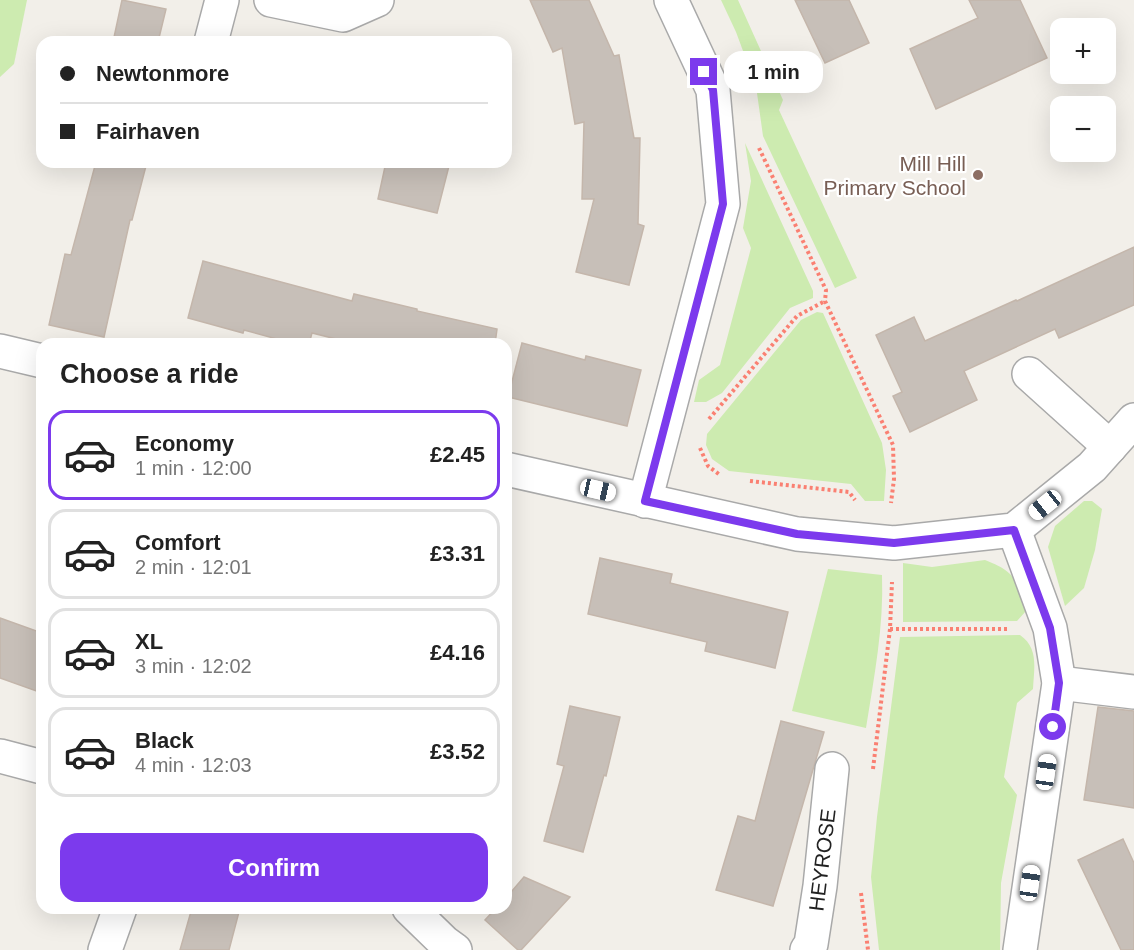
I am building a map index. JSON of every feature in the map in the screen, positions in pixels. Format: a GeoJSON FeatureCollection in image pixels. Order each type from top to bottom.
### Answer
{"type":"FeatureCollection","features":[{"type":"Feature","properties":{"kind":"street"},"geometry":{"type":"LineString","coordinates":[[213,36],[222,0]]}},
{"type":"Feature","properties":{"kind":"street"},"geometry":{"type":"LineString","coordinates":[[271,0],[343,15],[376,0]]}},
{"type":"Feature","properties":{"kind":"street"},"geometry":{"type":"LineString","coordinates":[[645,501],[723,204],[713,90],[671,0]]}},
{"type":"Feature","properties":{"kind":"street"},"geometry":{"type":"LineString","coordinates":[[0,351],[36,360]]}},
{"type":"Feature","properties":{"kind":"street"},"geometry":{"type":"LineString","coordinates":[[1029,374],[1110,447]]}},
{"type":"Feature","properties":{"kind":"street"},"geometry":{"type":"LineString","coordinates":[[512,470],[797,534],[894,543],[1014,530],[1092,467],[1134,420]]}},
{"type":"Feature","properties":{"kind":"street"},"geometry":{"type":"LineString","coordinates":[[1014,530],[1050,628],[1059,683],[1020,950]]}},
{"type":"Feature","properties":{"kind":"street"},"geometry":{"type":"LineString","coordinates":[[1059,683],[1134,692]]}},
{"type":"Feature","properties":{"kind":"street"},"geometry":{"type":"LineString","coordinates":[[0,756],[36,765]]}},
{"type":"Feature","properties":{"kind":"street","name":"HEYROSE"},"geometry":{"type":"LineString","coordinates":[[807,950],[811,944],[820,886],[832,769]]}},
{"type":"Feature","properties":{"kind":"street"},"geometry":{"type":"LineString","coordinates":[[105,950],[118,914]]}},
{"type":"Feature","properties":{"kind":"street"},"geometry":{"type":"LineString","coordinates":[[415,914],[444,942],[456,950]]}},
{"type":"Feature","properties":{"kind":"path"},"geometry":{"type":"LineString","coordinates":[[754,138],[826,290],[825,301],[893,445],[894,479],[890,511],[894,543],[890,629],[872,778]]}},
{"type":"Feature","properties":{"kind":"path"},"geometry":{"type":"LineString","coordinates":[[725,478],[708,466],[700,450],[702,427],[797,316],[825,301]]}},
{"type":"Feature","properties":{"kind":"path"},"geometry":{"type":"LineString","coordinates":[[667,417],[702,427]]}},
{"type":"Feature","properties":{"kind":"path"},"geometry":{"type":"LineString","coordinates":[[748,480],[849,492],[861,509]]}},
{"type":"Feature","properties":{"kind":"path"},"geometry":{"type":"LineString","coordinates":[[890,629],[1050,628]]}},
{"type":"Feature","properties":{"kind":"path"},"geometry":{"type":"LineString","coordinates":[[861,887],[868,950]]}},
{"type":"Feature","properties":{"kind":"green space"},"geometry":{"type":"Polygon","coordinates":[[[0,0],[27,0],[14,64],[0,77],[0,0]]]}},
{"type":"Feature","properties":{"kind":"green space"},"geometry":{"type":"Polygon","coordinates":[[[721,0],[738,0],[783,100],[779,110],[857,278],[835,288],[763,136],[756,86],[736,32],[721,0]]]}},
{"type":"Feature","properties":{"kind":"green space"},"geometry":{"type":"Polygon","coordinates":[[[745,143],[813,291],[813,298],[790,308],[722,393],[706,402],[694,402],[699,380],[720,365],[751,248],[743,228],[751,181],[745,143]]]}},
{"type":"Feature","properties":{"kind":"green space"},"geometry":{"type":"Polygon","coordinates":[[[817,312],[823,313],[882,443],[886,470],[884,501],[865,501],[851,484],[729,471],[712,459],[706,445],[707,434],[801,320],[817,312]]]}},
{"type":"Feature","properties":{"kind":"green space"},"geometry":{"type":"Polygon","coordinates":[[[1084,501],[1092,501],[1102,509],[1095,550],[1084,588],[1065,606],[1048,547],[1055,526],[1084,501]]]}},
{"type":"Feature","properties":{"kind":"green space"},"geometry":{"type":"Polygon","coordinates":[[[985,560],[995,564],[1014,578],[1026,611],[1017,621],[903,622],[903,563],[932,567],[985,560]]]}},
{"type":"Feature","properties":{"kind":"green space"},"geometry":{"type":"Polygon","coordinates":[[[828,569],[882,575],[880,633],[866,728],[792,711],[828,569]]]}},
{"type":"Feature","properties":{"kind":"green space"},"geometry":{"type":"Polygon","coordinates":[[[1020,635],[1033,652],[1034,674],[1033,689],[1017,703],[1004,777],[1017,795],[1001,883],[1000,950],[879,950],[871,877],[900,637],[1020,635]]]}},
{"type":"Feature","properties":{"kind":"building"},"geometry":{"type":"Polygon","coordinates":[[[122,0],[166,9],[159,36],[114,36],[122,0]]]}},
{"type":"Feature","properties":{"kind":"building"},"geometry":{"type":"Polygon","coordinates":[[[530,0],[589,0],[614,56],[619,55],[634,138],[640,138],[638,224],[644,226],[629,285],[576,272],[594,199],[582,199],[584,122],[575,124],[562,48],[553,52],[530,0]]]}},
{"type":"Feature","properties":{"kind":"building"},"geometry":{"type":"Polygon","coordinates":[[[795,0],[849,0],[869,43],[825,63],[795,0]]]}},
{"type":"Feature","properties":{"kind":"building"},"geometry":{"type":"Polygon","coordinates":[[[969,0],[1020,0],[1047,58],[936,109],[910,49],[978,18],[969,0]]]}},
{"type":"Feature","properties":{"kind":"building"},"geometry":{"type":"Polygon","coordinates":[[[94,168],[145,168],[132,220],[130,220],[104,337],[49,325],[65,254],[71,255],[94,168]]]}},
{"type":"Feature","properties":{"kind":"building"},"geometry":{"type":"Polygon","coordinates":[[[385,168],[448,168],[437,213],[378,199],[385,168]]]}},
{"type":"Feature","properties":{"kind":"building"},"geometry":{"type":"Polygon","coordinates":[[[1134,247],[1134,305],[1059,338],[1055,329],[964,371],[977,400],[910,432],[893,396],[902,392],[876,335],[914,317],[925,341],[1134,247]]]}},
{"type":"Feature","properties":{"kind":"building"},"geometry":{"type":"Polygon","coordinates":[[[203,261],[352,301],[354,294],[497,329],[496,338],[332,338],[312,333],[311,338],[273,338],[244,330],[243,333],[188,318],[203,261]]]}},
{"type":"Feature","properties":{"kind":"building"},"geometry":{"type":"Polygon","coordinates":[[[522,343],[585,360],[586,356],[641,370],[627,426],[512,398],[512,382],[522,343]]]}},
{"type":"Feature","properties":{"kind":"building"},"geometry":{"type":"Polygon","coordinates":[[[600,558],[672,574],[670,583],[788,612],[775,668],[705,651],[707,642],[588,614],[600,558]]]}},
{"type":"Feature","properties":{"kind":"building"},"geometry":{"type":"Polygon","coordinates":[[[0,618],[36,631],[36,691],[0,678],[0,618]]]}},
{"type":"Feature","properties":{"kind":"building"},"geometry":{"type":"Polygon","coordinates":[[[570,706],[620,717],[606,776],[604,775],[583,852],[544,841],[564,766],[557,764],[570,706]]]}},
{"type":"Feature","properties":{"kind":"building"},"geometry":{"type":"Polygon","coordinates":[[[1098,707],[1134,711],[1134,808],[1084,800],[1098,707]]]}},
{"type":"Feature","properties":{"kind":"building"},"geometry":{"type":"Polygon","coordinates":[[[781,721],[824,732],[773,906],[716,890],[738,816],[755,821],[781,721]]]}},
{"type":"Feature","properties":{"kind":"building"},"geometry":{"type":"Polygon","coordinates":[[[1123,839],[1134,863],[1134,950],[1121,950],[1078,860],[1123,839]]]}},
{"type":"Feature","properties":{"kind":"building"},"geometry":{"type":"Polygon","coordinates":[[[524,877],[570,897],[521,950],[518,950],[485,920],[490,914],[512,914],[512,891],[524,877]]]}},
{"type":"Feature","properties":{"kind":"building"},"geometry":{"type":"Polygon","coordinates":[[[190,914],[238,914],[229,950],[180,950],[190,914]]]}},
{"type":"Feature","properties":{"kind":"place","name":"Mill Hill Primary School"},"geometry":{"type":"Point","coordinates":[978,175]}},
{"type":"Feature","properties":{"kind":"route"},"geometry":{"type":"LineString","coordinates":[[704,72],[713,90],[723,204],[645,501],[797,534],[894,543],[1014,530],[1050,628],[1059,683],[1053,727]]}}]}
